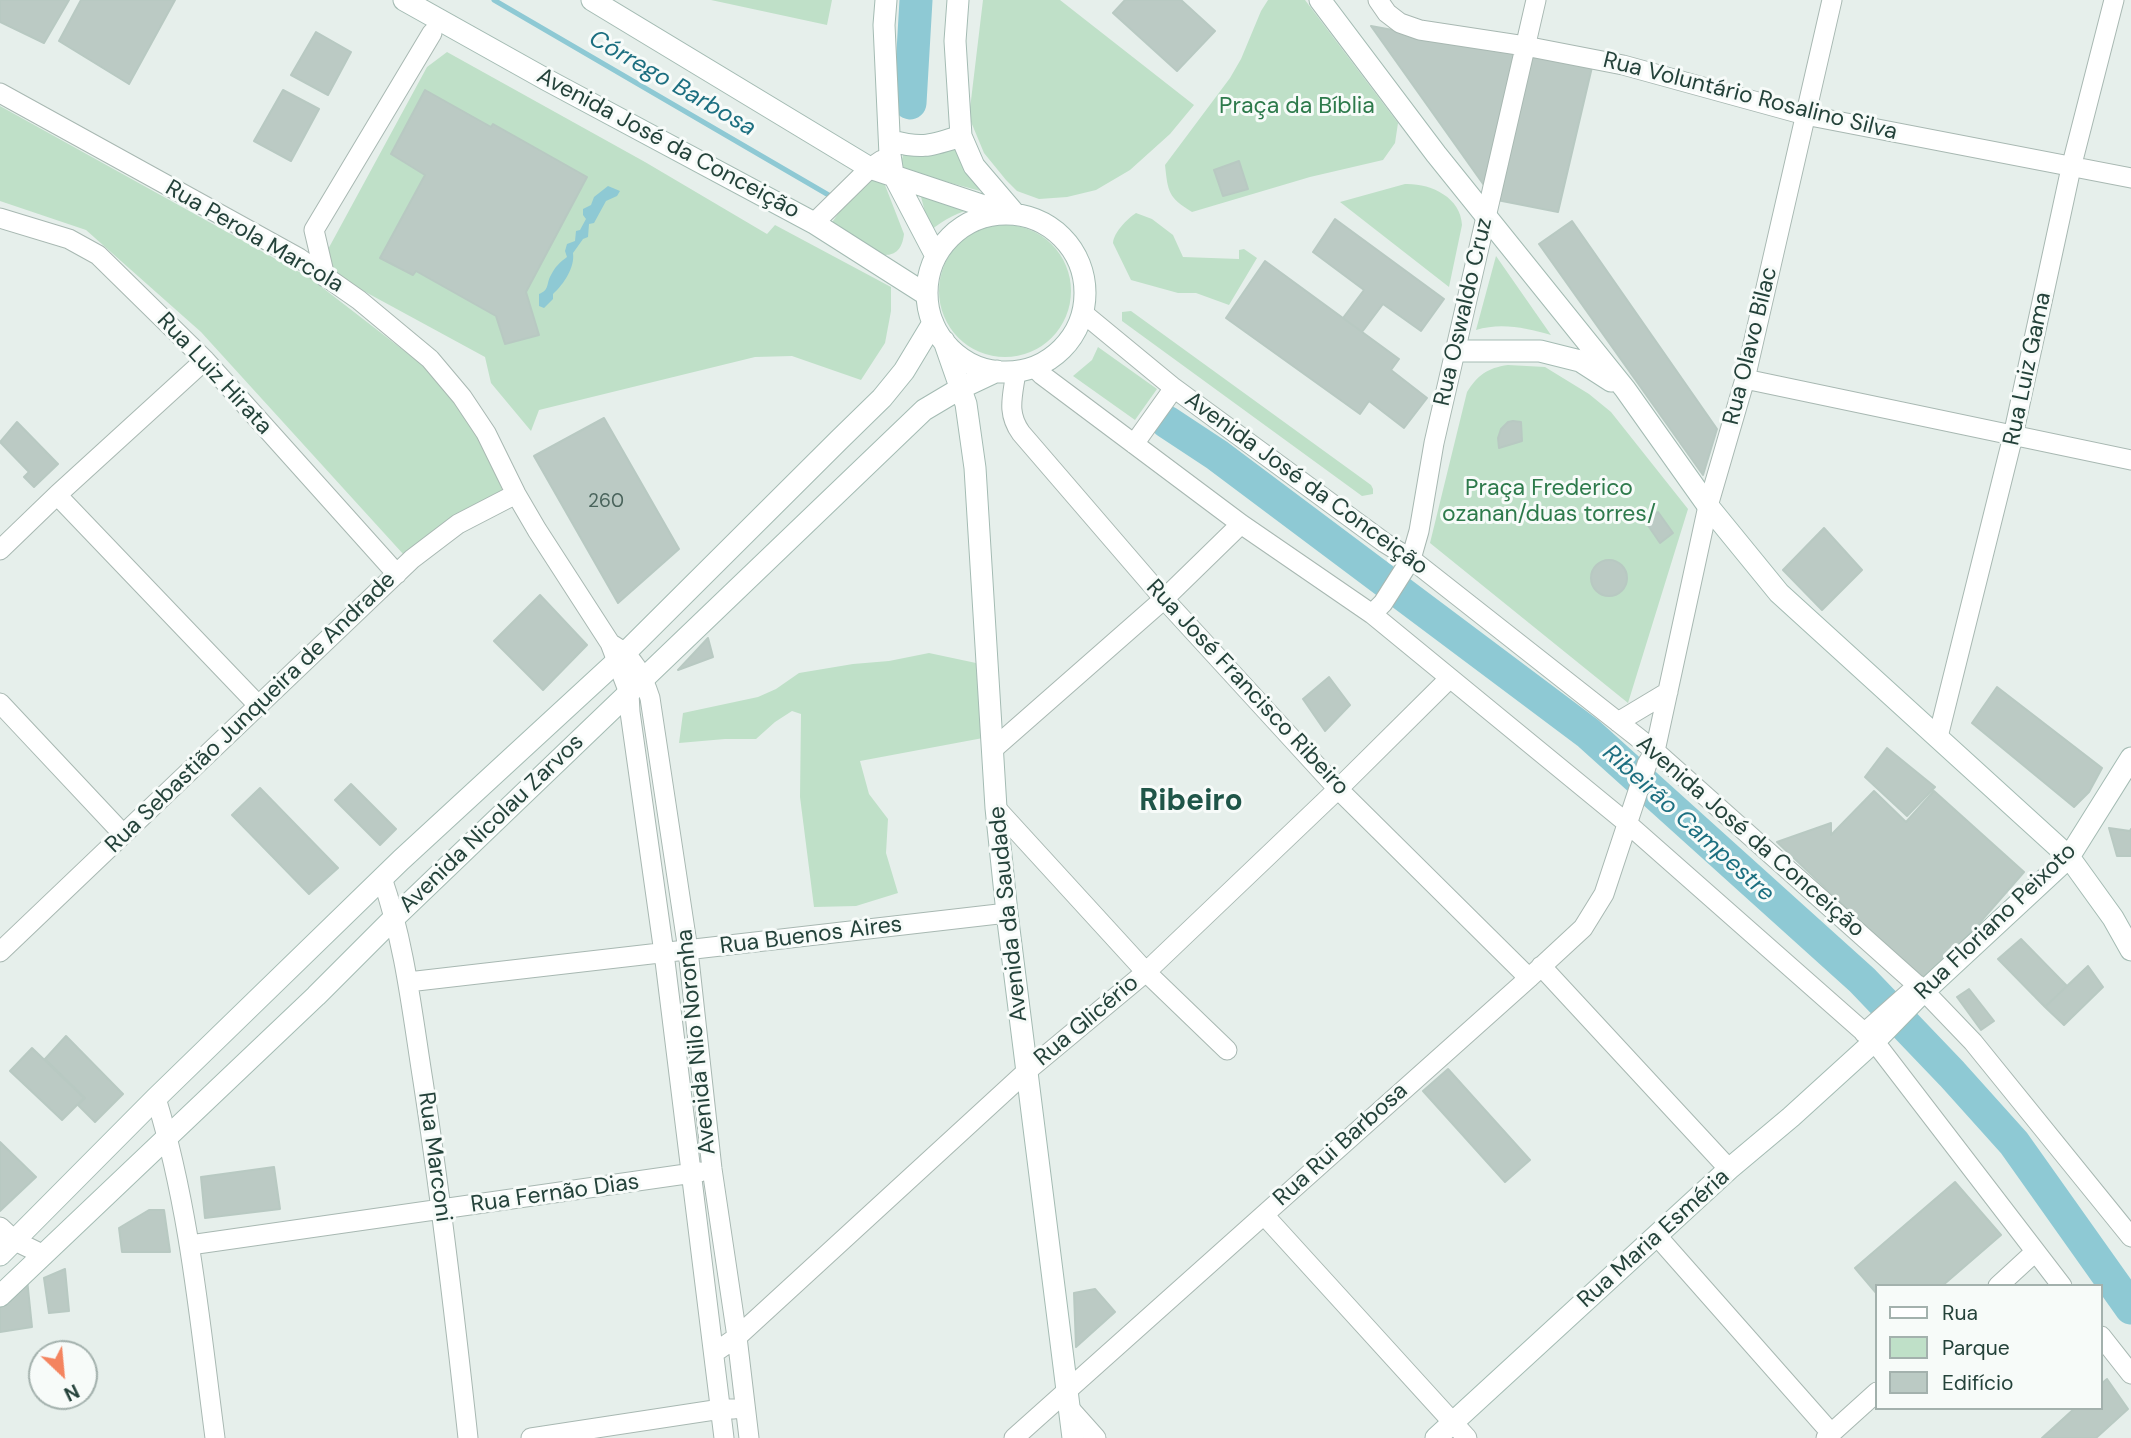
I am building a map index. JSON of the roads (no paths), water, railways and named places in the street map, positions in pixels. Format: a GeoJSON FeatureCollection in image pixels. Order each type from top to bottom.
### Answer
{"type":"FeatureCollection","features":[{"type":"Feature","properties":{"kind":"main road","name":"Avenida José da Conceição"},"geometry":{"type":"LineString","coordinates":[[404,0],[814,223],[927,296]]}},
{"type":"Feature","properties":{"kind":"main road"},"geometry":{"type":"LineString","coordinates":[[592,0],[870,168],[916,147],[961,136]]}},
{"type":"Feature","properties":{"kind":"main road"},"geometry":{"type":"LineString","coordinates":[[886,0],[884,25],[891,157],[936,256]]}},
{"type":"Feature","properties":{"kind":"main road"},"geometry":{"type":"LineString","coordinates":[[958,0],[955,41],[961,136],[974,166],[1011,214]]}},
{"type":"Feature","properties":{"kind":"main road"},"geometry":{"type":"LineString","coordinates":[[1320,0],[1485,216],[1625,389],[1708,506],[1779,593],[2069,857],[2113,918],[2131,950]]}},
{"type":"Feature","properties":{"kind":"main road"},"geometry":{"type":"LineString","coordinates":[[891,157],[1011,214],[1045,224],[1069,243],[1080,261],[1085,281],[1083,313],[1076,331],[1065,346],[1051,358],[1016,370],[976,366],[958,356],[938,332],[927,296],[929,275],[936,256],[949,238],[966,225],[985,216],[1011,214]]}},
{"type":"Feature","properties":{"kind":"main road","name":"Avenida da Saudade"},"geometry":{"type":"LineString","coordinates":[[938,332],[961,388],[970,426],[975,468],[996,808],[1073,1438]]}},
{"type":"Feature","properties":{"kind":"main road","name":"Avenida Nicolau Zarvos"},"geometry":{"type":"LineString","coordinates":[[5,1241],[881,398],[938,332]]}},
{"type":"Feature","properties":{"kind":"main road"},"geometry":{"type":"LineString","coordinates":[[1456,351],[1540,351],[1580,361],[1625,389]]}},
{"type":"Feature","properties":{"kind":"main road","name":"Avenida Nicolau Zarvos"},"geometry":{"type":"LineString","coordinates":[[0,1296],[317,996],[395,917],[924,410],[961,388],[1016,370]]}},
{"type":"Feature","properties":{"kind":"main road","name":"Rua Floriano Peixoto"},"geometry":{"type":"LineString","coordinates":[[1872,1034],[2069,857],[2131,758]]}},
{"type":"Feature","properties":{"kind":"main road","name":"Rua Maria Esméria"},"geometry":{"type":"LineString","coordinates":[[1436,1438],[1460,1431],[1657,1236],[1791,1117],[1872,1034]]}},
{"type":"Feature","properties":{"kind":"street","name":"Rua Voluntário Rosalino Silva"},"geometry":{"type":"LineString","coordinates":[[1378,0],[1387,13],[1400,23],[1420,30],[1623,65],[1805,115],[2131,178]]}},
{"type":"Feature","properties":{"kind":"street","name":"Rua Oswaldo Cruz"},"geometry":{"type":"LineString","coordinates":[[1377,608],[1407,566],[1419,531],[1434,443],[1536,0]]}},
{"type":"Feature","properties":{"kind":"street","name":"Rua Olavo Bilac"},"geometry":{"type":"LineString","coordinates":[[1631,816],[1651,757],[1668,692],[1708,506],[1745,379],[1832,0]]}},
{"type":"Feature","properties":{"kind":"street","name":"Rua Luiz Gama"},"geometry":{"type":"LineString","coordinates":[[1938,737],[2013,436],[2071,168],[2114,0]]}},
{"type":"Feature","properties":{"kind":"street"},"geometry":{"type":"LineString","coordinates":[[325,277],[314,230],[432,33]]}},
{"type":"Feature","properties":{"kind":"street","name":"Rua Perola Marcola"},"geometry":{"type":"LineString","coordinates":[[0,93],[299,258],[359,300],[430,359],[462,397],[486,433],[516,494],[617,652]]}},
{"type":"Feature","properties":{"kind":"street"},"geometry":{"type":"LineString","coordinates":[[814,223],[870,168]]}},
{"type":"Feature","properties":{"kind":"street","name":"Rua Luiz Hirata"},"geometry":{"type":"LineString","coordinates":[[0,218],[69,239],[98,256],[205,360],[397,574]]}},
{"type":"Feature","properties":{"kind":"street","name":"Avenida José da Conceição"},"geometry":{"type":"LineString","coordinates":[[1083,313],[1174,388],[1385,543],[1407,566],[1618,722],[1651,757],[1973,1042],[2131,1237]]}},
{"type":"Feature","properties":{"kind":"street"},"geometry":{"type":"LineString","coordinates":[[0,550],[205,360]]}},
{"type":"Feature","properties":{"kind":"street"},"geometry":{"type":"LineString","coordinates":[[1016,370],[1134,444],[1241,524],[1377,608],[1450,678],[1631,816],[1872,1034],[2060,1284]]}},
{"type":"Feature","properties":{"kind":"street","name":"Rua José Francisco Ribeiro"},"geometry":{"type":"LineString","coordinates":[[1016,370],[1013,421],[1164,599],[1338,789],[1535,972],[1730,1170]]}},
{"type":"Feature","properties":{"kind":"street"},"geometry":{"type":"LineString","coordinates":[[1745,379],[2131,460]]}},
{"type":"Feature","properties":{"kind":"street"},"geometry":{"type":"LineString","coordinates":[[1134,444],[1174,388]]}},
{"type":"Feature","properties":{"kind":"street","name":"Rua Sebastião Junqueira de Andrade"},"geometry":{"type":"LineString","coordinates":[[0,952],[412,559],[458,524],[516,494]]}},
{"type":"Feature","properties":{"kind":"street"},"geometry":{"type":"LineString","coordinates":[[57,495],[259,706]]}},
{"type":"Feature","properties":{"kind":"street"},"geometry":{"type":"LineString","coordinates":[[992,750],[1164,599],[1241,524]]}},
{"type":"Feature","properties":{"kind":"street","name":"Avenida Nilo Noronha"},"geometry":{"type":"LineString","coordinates":[[617,652],[636,686],[650,698],[688,950],[712,1169],[749,1438]]}},
{"type":"Feature","properties":{"kind":"street","name":"Rua Glicério"},"geometry":{"type":"LineString","coordinates":[[713,1353],[737,1337],[1027,1071],[1146,972],[1450,678]]}},
{"type":"Feature","properties":{"kind":"street","name":"Avenida Nilo Noronha"},"geometry":{"type":"LineString","coordinates":[[636,686],[629,712],[664,953],[724,1438]]}},
{"type":"Feature","properties":{"kind":"street"},"geometry":{"type":"LineString","coordinates":[[1618,722],[1668,692]]}},
{"type":"Feature","properties":{"kind":"street"},"geometry":{"type":"LineString","coordinates":[[0,703],[123,834]]}},
{"type":"Feature","properties":{"kind":"street"},"geometry":{"type":"LineString","coordinates":[[996,808],[1146,972],[1227,1050]]}},
{"type":"Feature","properties":{"kind":"street","name":"Rua Rui Barbosa"},"geometry":{"type":"LineString","coordinates":[[1014,1438],[1070,1401],[1264,1215],[1583,928],[1604,894],[1631,816]]}},
{"type":"Feature","properties":{"kind":"street","name":"Rua Marconi"},"geometry":{"type":"LineString","coordinates":[[382,878],[395,917],[408,982],[442,1210],[468,1438]]}},
{"type":"Feature","properties":{"kind":"street","name":"Rua Buenos Aires"},"geometry":{"type":"LineString","coordinates":[[408,982],[1007,912]]}},
{"type":"Feature","properties":{"kind":"street"},"geometry":{"type":"LineString","coordinates":[[156,1098],[168,1136],[190,1245],[215,1438]]}},
{"type":"Feature","properties":{"kind":"street","name":"Rua Fernão Dias"},"geometry":{"type":"LineString","coordinates":[[190,1245],[690,1175],[712,1169]]}},
{"type":"Feature","properties":{"kind":"street"},"geometry":{"type":"LineString","coordinates":[[1264,1215],[1460,1431]]}},
{"type":"Feature","properties":{"kind":"street"},"geometry":{"type":"LineString","coordinates":[[1657,1236],[1829,1436],[1876,1393]]}},
{"type":"Feature","properties":{"kind":"street"},"geometry":{"type":"LineString","coordinates":[[5,1241],[44,1255]]}},
{"type":"Feature","properties":{"kind":"street"},"geometry":{"type":"LineString","coordinates":[[2000,1284],[2035,1252]]}},
{"type":"Feature","properties":{"kind":"street"},"geometry":{"type":"LineString","coordinates":[[2103,1339],[2131,1374]]}},
{"type":"Feature","properties":{"kind":"street"},"geometry":{"type":"LineString","coordinates":[[1070,1401],[1096,1438]]}},
{"type":"Feature","properties":{"kind":"street"},"geometry":{"type":"LineString","coordinates":[[531,1438],[721,1409],[746,1409]]}},
{"type":"Feature","properties":{"kind":"water"},"geometry":{"type":"Polygon","coordinates":[[[608,186],[620,191],[617,196],[606,201],[594,223],[589,224],[588,237],[583,239],[573,253],[570,269],[553,294],[553,299],[544,308],[539,306],[539,294],[546,288],[556,267],[567,257],[567,244],[575,241],[576,231],[580,230],[586,219],[583,209],[591,205],[594,197],[608,186]]]}},
{"type":"Feature","properties":{"kind":"waterway","name":"Córrego Barbosa"},"geometry":{"type":"LineString","coordinates":[[494,0],[832,197]]}},
{"type":"Feature","properties":{"kind":"waterway","name":"Ribeirão Campestre"},"geometry":{"type":"LineString","coordinates":[[910,103],[916,0]]}},
{"type":"Feature","properties":{"kind":"waterway","name":"Ribeirão Campestre"},"geometry":{"type":"LineString","coordinates":[[1167,422],[1217,455],[1588,733],[1862,980],[2014,1143],[2131,1308]]}},
{"type":"Feature","properties":{"kind":"district","name":"Ribeiro"},"geometry":{"type":"Point","coordinates":[1191,802]}},
{"type":"Feature","properties":{"kind":"park label","name":"Praça da Bíblia"},"geometry":{"type":"Point","coordinates":[1297,107]}},
{"type":"Feature","properties":{"kind":"park label","name":"Praça Frederico ozanan/duas torres/"},"geometry":{"type":"Point","coordinates":[1549,502]}}]}
